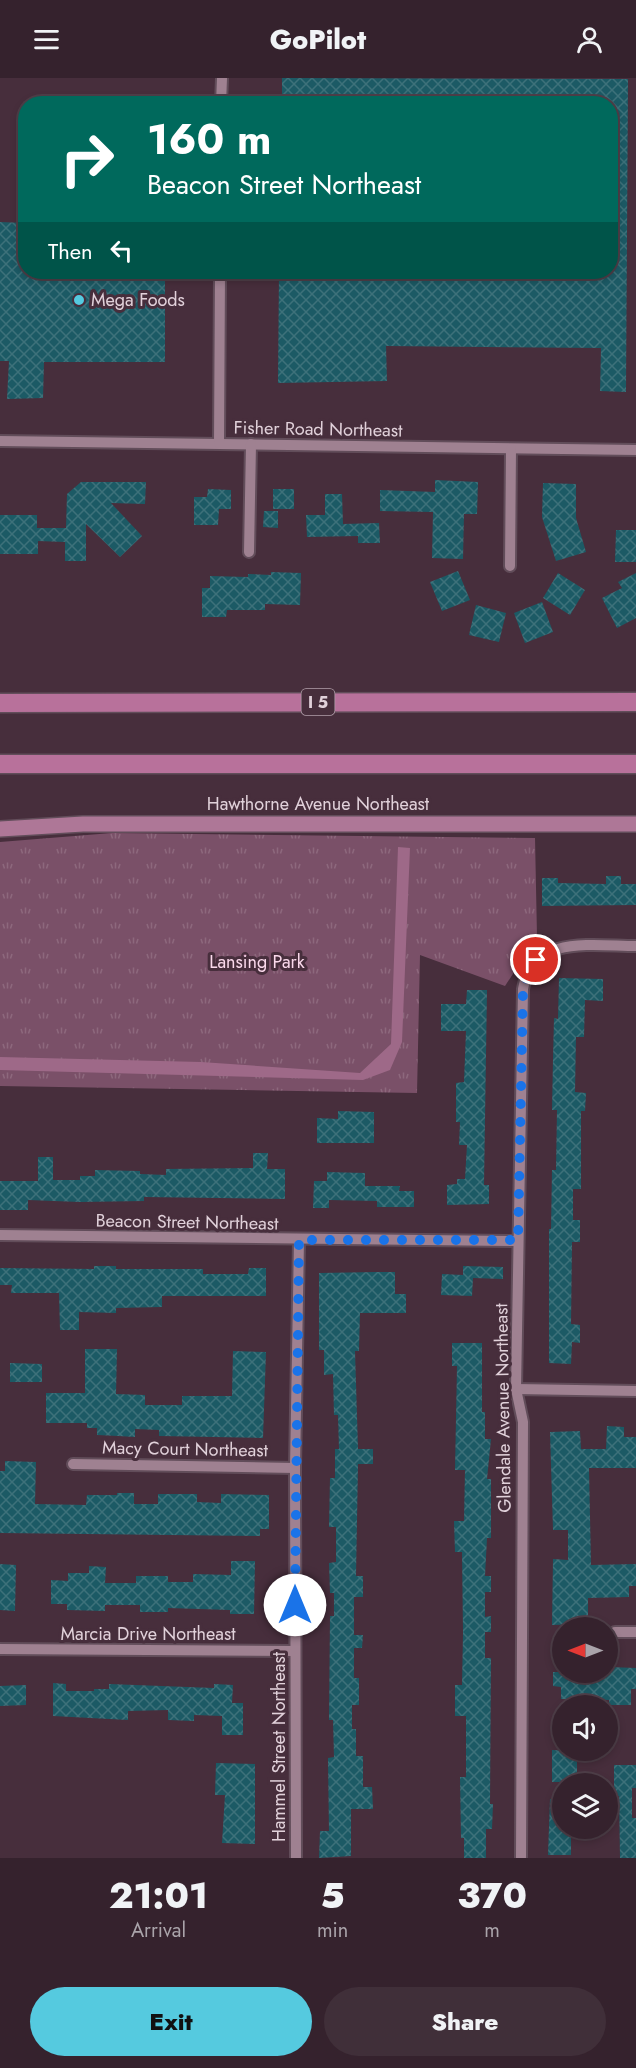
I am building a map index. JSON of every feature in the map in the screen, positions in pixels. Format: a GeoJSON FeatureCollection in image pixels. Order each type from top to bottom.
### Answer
{"type":"FeatureCollection","features":[{"type":"Feature","properties":{"kind":"highway","name":"I 5"},"geometry":{"type":"LineString","coordinates":[[0,703],[636,702]]}},
{"type":"Feature","properties":{"kind":"highway"},"geometry":{"type":"LineString","coordinates":[[0,764],[636,764]]}},
{"type":"Feature","properties":{"kind":"main road","name":"Hawthorne Avenue Northeast"},"geometry":{"type":"LineString","coordinates":[[0,829],[83,824],[636,824]]}},
{"type":"Feature","properties":{"kind":"street"},"geometry":{"type":"LineString","coordinates":[[222,78],[222,96]]}},
{"type":"Feature","properties":{"kind":"street"},"geometry":{"type":"LineString","coordinates":[[219,443],[220,279]]}},
{"type":"Feature","properties":{"kind":"street","name":"Fisher Road Northeast"},"geometry":{"type":"LineString","coordinates":[[0,441],[636,450]]}},
{"type":"Feature","properties":{"kind":"street"},"geometry":{"type":"LineString","coordinates":[[249,552],[250,444]]}},
{"type":"Feature","properties":{"kind":"street"},"geometry":{"type":"LineString","coordinates":[[510,566],[511,449]]}},
{"type":"Feature","properties":{"kind":"street","name":"Glendale Avenue Northeast"},"geometry":{"type":"LineString","coordinates":[[521,1858],[523,1422],[516,1389],[523,989],[529,970],[536,960],[553,950],[570,946],[636,946]]}},
{"type":"Feature","properties":{"kind":"street","name":"Beacon Street Northeast"},"geometry":{"type":"LineString","coordinates":[[0,1235],[299,1240],[518,1240]]}},
{"type":"Feature","properties":{"kind":"street","name":"Hammel Street Northeast"},"geometry":{"type":"LineString","coordinates":[[296,1858],[295,1468],[299,1240]]}},
{"type":"Feature","properties":{"kind":"street"},"geometry":{"type":"LineString","coordinates":[[516,1389],[636,1391]]}},
{"type":"Feature","properties":{"kind":"street","name":"Macy Court Northeast"},"geometry":{"type":"LineString","coordinates":[[73,1464],[295,1468]]}},
{"type":"Feature","properties":{"kind":"street"},"geometry":{"type":"LineString","coordinates":[[618,1632],[636,1632]]}},
{"type":"Feature","properties":{"kind":"street","name":"Marcia Drive Northeast"},"geometry":{"type":"LineString","coordinates":[[0,1649],[295,1651]]}},
{"type":"Feature","properties":{"kind":"green space","name":"Lansing Park"},"geometry":{"type":"Polygon","coordinates":[[[112,833],[535,838],[537,937],[505,986],[420,955],[417,1093],[0,1086],[0,842],[112,833]]]}},
{"type":"Feature","properties":{"kind":"shaded area"},"geometry":{"type":"Polygon","coordinates":[[[398,847],[410,848],[402,1042],[390,1070],[363,1080],[0,1070],[0,1057],[201,1062],[360,1073],[391,1044],[398,847]]]}},
{"type":"Feature","properties":{"kind":"building"},"geometry":{"type":"Polygon","coordinates":[[[282,78],[628,79],[626,392],[600,391],[601,348],[386,346],[387,381],[278,383],[279,279],[618,279],[618,96],[282,96],[282,78]]]}},
{"type":"Feature","properties":{"kind":"building"},"geometry":{"type":"Polygon","coordinates":[[[0,222],[18,223],[18,279],[165,279],[165,362],[44,362],[43,398],[7,399],[9,361],[0,361],[0,222]]]}},
{"type":"Feature","properties":{"kind":"building"},"geometry":{"type":"Polygon","coordinates":[[[435,480],[478,482],[477,514],[464,514],[463,559],[432,558],[433,512],[380,511],[380,490],[435,492],[435,480]]]}},
{"type":"Feature","properties":{"kind":"building"},"geometry":{"type":"Polygon","coordinates":[[[81,482],[146,482],[145,504],[111,503],[142,536],[120,557],[86,524],[86,561],[65,561],[65,542],[38,541],[38,554],[0,554],[0,515],[37,515],[37,528],[66,528],[67,494],[81,482]]]}},
{"type":"Feature","properties":{"kind":"building"},"geometry":{"type":"Polygon","coordinates":[[[543,483],[576,484],[576,518],[586,552],[556,561],[542,517],[543,483]]]}},
{"type":"Feature","properties":{"kind":"building"},"geometry":{"type":"Polygon","coordinates":[[[208,489],[231,490],[231,509],[219,509],[218,525],[194,525],[194,497],[207,497],[208,489]]]}},
{"type":"Feature","properties":{"kind":"building"},"geometry":{"type":"Polygon","coordinates":[[[273,489],[294,489],[294,509],[273,509],[273,489]]]}},
{"type":"Feature","properties":{"kind":"building"},"geometry":{"type":"Polygon","coordinates":[[[325,494],[342,494],[343,524],[379,523],[380,543],[358,543],[358,536],[307,537],[306,515],[325,515],[325,494]]]}},
{"type":"Feature","properties":{"kind":"building"},"geometry":{"type":"Polygon","coordinates":[[[264,511],[278,511],[278,528],[263,527],[264,511]]]}},
{"type":"Feature","properties":{"kind":"building"},"geometry":{"type":"Polygon","coordinates":[[[616,530],[636,530],[636,562],[615,562],[616,530]]]}},
{"type":"Feature","properties":{"kind":"building"},"geometry":{"type":"Polygon","coordinates":[[[458,571],[470,600],[442,611],[430,582],[458,571]]]}},
{"type":"Feature","properties":{"kind":"building"},"geometry":{"type":"Polygon","coordinates":[[[271,572],[301,573],[300,605],[265,604],[265,610],[227,610],[226,617],[202,617],[202,588],[210,588],[210,576],[248,577],[248,574],[271,575],[271,572]]]}},
{"type":"Feature","properties":{"kind":"building"},"geometry":{"type":"Polygon","coordinates":[[[558,573],[585,590],[570,615],[543,598],[558,573]]]}},
{"type":"Feature","properties":{"kind":"building"},"geometry":{"type":"Polygon","coordinates":[[[636,573],[636,618],[617,628],[602,598],[622,588],[618,582],[636,573]]]}},
{"type":"Feature","properties":{"kind":"building"},"geometry":{"type":"Polygon","coordinates":[[[542,602],[553,632],[525,643],[514,613],[542,602]]]}},
{"type":"Feature","properties":{"kind":"building"},"geometry":{"type":"Polygon","coordinates":[[[476,605],[506,613],[499,642],[469,635],[476,605]]]}},
{"type":"Feature","properties":{"kind":"building"},"geometry":{"type":"Polygon","coordinates":[[[606,876],[621,876],[621,884],[636,884],[636,905],[542,906],[542,878],[558,878],[558,883],[606,884],[606,876]]]}},
{"type":"Feature","properties":{"kind":"building"},"geometry":{"type":"Polygon","coordinates":[[[559,978],[603,979],[603,1001],[585,1000],[584,1037],[576,1037],[575,1092],[586,1093],[585,1111],[581,1111],[581,1189],[573,1189],[573,1220],[580,1220],[580,1242],[572,1242],[571,1324],[580,1325],[580,1343],[572,1342],[571,1364],[549,1363],[549,1229],[551,1229],[552,1170],[556,1170],[557,1110],[552,1110],[554,1018],[558,1019],[559,978]]]}},
{"type":"Feature","properties":{"kind":"building"},"geometry":{"type":"Polygon","coordinates":[[[467,990],[487,990],[484,1185],[489,1185],[489,1204],[447,1205],[447,1185],[457,1184],[457,1179],[465,1179],[467,1145],[459,1145],[460,1122],[456,1122],[456,1083],[464,1082],[466,1031],[441,1031],[441,1004],[466,1004],[467,990]]]}},
{"type":"Feature","properties":{"kind":"building"},"geometry":{"type":"Polygon","coordinates":[[[338,1111],[374,1112],[374,1143],[317,1143],[317,1118],[338,1119],[338,1111]]]}},
{"type":"Feature","properties":{"kind":"building"},"geometry":{"type":"Polygon","coordinates":[[[253,1153],[268,1153],[267,1169],[285,1169],[285,1199],[144,1197],[144,1201],[28,1200],[28,1210],[0,1210],[0,1181],[38,1181],[38,1157],[53,1157],[53,1180],[80,1180],[80,1176],[95,1176],[95,1170],[140,1171],[140,1174],[166,1175],[166,1169],[253,1168],[253,1153]]]}},
{"type":"Feature","properties":{"kind":"building"},"geometry":{"type":"Polygon","coordinates":[[[327,1172],[365,1173],[365,1186],[400,1186],[399,1191],[414,1191],[414,1207],[377,1207],[377,1201],[329,1200],[329,1208],[313,1208],[314,1181],[327,1181],[327,1172]]]}},
{"type":"Feature","properties":{"kind":"building"},"geometry":{"type":"Polygon","coordinates":[[[94,1266],[116,1266],[116,1269],[203,1269],[203,1274],[248,1274],[249,1268],[266,1268],[266,1296],[162,1296],[162,1307],[116,1308],[116,1313],[79,1312],[79,1330],[60,1330],[59,1293],[11,1293],[12,1285],[0,1285],[0,1268],[94,1269],[94,1266]]]}},
{"type":"Feature","properties":{"kind":"building"},"geometry":{"type":"Polygon","coordinates":[[[463,1266],[503,1267],[503,1279],[473,1278],[472,1296],[441,1295],[442,1274],[463,1275],[463,1266]]]}},
{"type":"Feature","properties":{"kind":"building"},"geometry":{"type":"Polygon","coordinates":[[[395,1272],[395,1294],[406,1294],[406,1313],[360,1313],[359,1351],[355,1351],[358,1449],[373,1449],[373,1464],[358,1464],[356,1576],[363,1576],[363,1597],[354,1597],[354,1635],[363,1635],[362,1648],[354,1648],[354,1678],[359,1678],[359,1705],[352,1705],[352,1729],[356,1729],[356,1756],[363,1756],[363,1787],[372,1787],[373,1809],[351,1809],[351,1856],[319,1858],[320,1831],[329,1831],[328,1758],[334,1757],[333,1720],[329,1720],[330,1616],[334,1616],[334,1593],[330,1593],[329,1563],[336,1562],[336,1527],[329,1527],[330,1478],[335,1478],[335,1449],[339,1449],[338,1415],[334,1415],[333,1374],[324,1375],[324,1350],[319,1350],[319,1273],[395,1272]]]}},
{"type":"Feature","properties":{"kind":"building"},"geometry":{"type":"Polygon","coordinates":[[[452,1343],[482,1343],[482,1412],[485,1412],[485,1439],[491,1439],[487,1479],[491,1479],[491,1538],[487,1538],[485,1576],[491,1576],[491,1592],[485,1592],[485,1617],[491,1616],[491,1632],[485,1632],[485,1658],[491,1658],[490,1804],[493,1804],[492,1829],[486,1829],[486,1858],[464,1858],[464,1838],[461,1838],[460,1777],[466,1777],[466,1716],[455,1716],[455,1685],[462,1685],[463,1633],[462,1552],[455,1552],[454,1521],[464,1521],[465,1470],[455,1470],[457,1366],[452,1366],[452,1343]]]}},
{"type":"Feature","properties":{"kind":"building"},"geometry":{"type":"Polygon","coordinates":[[[85,1349],[117,1349],[116,1394],[145,1395],[145,1405],[182,1405],[182,1396],[232,1396],[233,1351],[266,1352],[263,1438],[159,1436],[159,1430],[135,1429],[135,1437],[97,1435],[97,1428],[87,1428],[87,1423],[46,1423],[46,1393],[85,1393],[85,1349]]]}},
{"type":"Feature","properties":{"kind":"building"},"geometry":{"type":"Polygon","coordinates":[[[10,1363],[42,1364],[42,1382],[10,1382],[10,1363]]]}},
{"type":"Feature","properties":{"kind":"building"},"geometry":{"type":"Polygon","coordinates":[[[607,1426],[624,1427],[624,1437],[636,1437],[636,1468],[589,1468],[591,1565],[636,1564],[636,1586],[629,1586],[629,1597],[588,1598],[588,1617],[552,1617],[553,1559],[568,1560],[568,1530],[553,1530],[550,1432],[580,1431],[581,1449],[606,1449],[607,1426]]]}},
{"type":"Feature","properties":{"kind":"building"},"geometry":{"type":"Polygon","coordinates":[[[5,1461],[36,1462],[35,1504],[86,1505],[87,1495],[117,1495],[117,1493],[134,1493],[134,1504],[158,1504],[158,1494],[197,1494],[197,1502],[221,1503],[221,1494],[269,1495],[269,1529],[260,1529],[260,1536],[0,1533],[0,1471],[5,1471],[5,1461]]]}},
{"type":"Feature","properties":{"kind":"building"},"geometry":{"type":"Polygon","coordinates":[[[231,1561],[255,1561],[254,1614],[230,1614],[230,1610],[168,1608],[168,1612],[140,1612],[140,1605],[105,1605],[105,1611],[67,1610],[67,1604],[51,1604],[51,1580],[68,1581],[68,1573],[89,1573],[89,1566],[106,1567],[105,1583],[136,1583],[136,1576],[168,1576],[168,1582],[193,1582],[193,1574],[231,1575],[231,1561]]]}},
{"type":"Feature","properties":{"kind":"building"},"geometry":{"type":"Polygon","coordinates":[[[0,1564],[16,1565],[15,1611],[0,1610],[0,1564]]]}},
{"type":"Feature","properties":{"kind":"building"},"geometry":{"type":"Polygon","coordinates":[[[618,1667],[636,1668],[636,1689],[631,1689],[631,1705],[618,1705],[618,1695],[561,1695],[561,1687],[553,1686],[553,1683],[618,1683],[618,1667]]]}},
{"type":"Feature","properties":{"kind":"building"},"geometry":{"type":"Polygon","coordinates":[[[53,1683],[66,1684],[66,1691],[109,1689],[109,1684],[214,1688],[214,1684],[233,1685],[232,1703],[243,1703],[243,1735],[222,1735],[222,1716],[194,1715],[194,1721],[168,1720],[168,1710],[128,1711],[128,1720],[53,1716],[53,1683]]]}},
{"type":"Feature","properties":{"kind":"building"},"geometry":{"type":"Polygon","coordinates":[[[26,1685],[26,1705],[0,1706],[0,1686],[26,1685]]]}},
{"type":"Feature","properties":{"kind":"building"},"geometry":{"type":"Polygon","coordinates":[[[552,1761],[577,1761],[577,1773],[552,1773],[552,1761]]]}},
{"type":"Feature","properties":{"kind":"building"},"geometry":{"type":"Polygon","coordinates":[[[216,1763],[255,1764],[255,1844],[222,1843],[225,1795],[215,1795],[216,1763]]]}},
{"type":"Feature","properties":{"kind":"building"},"geometry":{"type":"Polygon","coordinates":[[[614,1765],[636,1765],[636,1788],[632,1788],[632,1818],[636,1818],[636,1858],[620,1858],[618,1773],[614,1773],[614,1765]]]}},
{"type":"Feature","properties":{"kind":"building"},"geometry":{"type":"Polygon","coordinates":[[[550,1799],[552,1799],[552,1839],[571,1839],[571,1855],[548,1855],[550,1799]]]}},
{"type":"Feature","properties":{"kind":"place","name":"Mega Foods"},"geometry":{"type":"Point","coordinates":[79,300]}},
{"type":"Feature","properties":{"kind":"route"},"geometry":{"type":"LineString","coordinates":[[295,1605],[299,1240],[518,1240],[523,989],[529,970],[536,960]]}}]}
